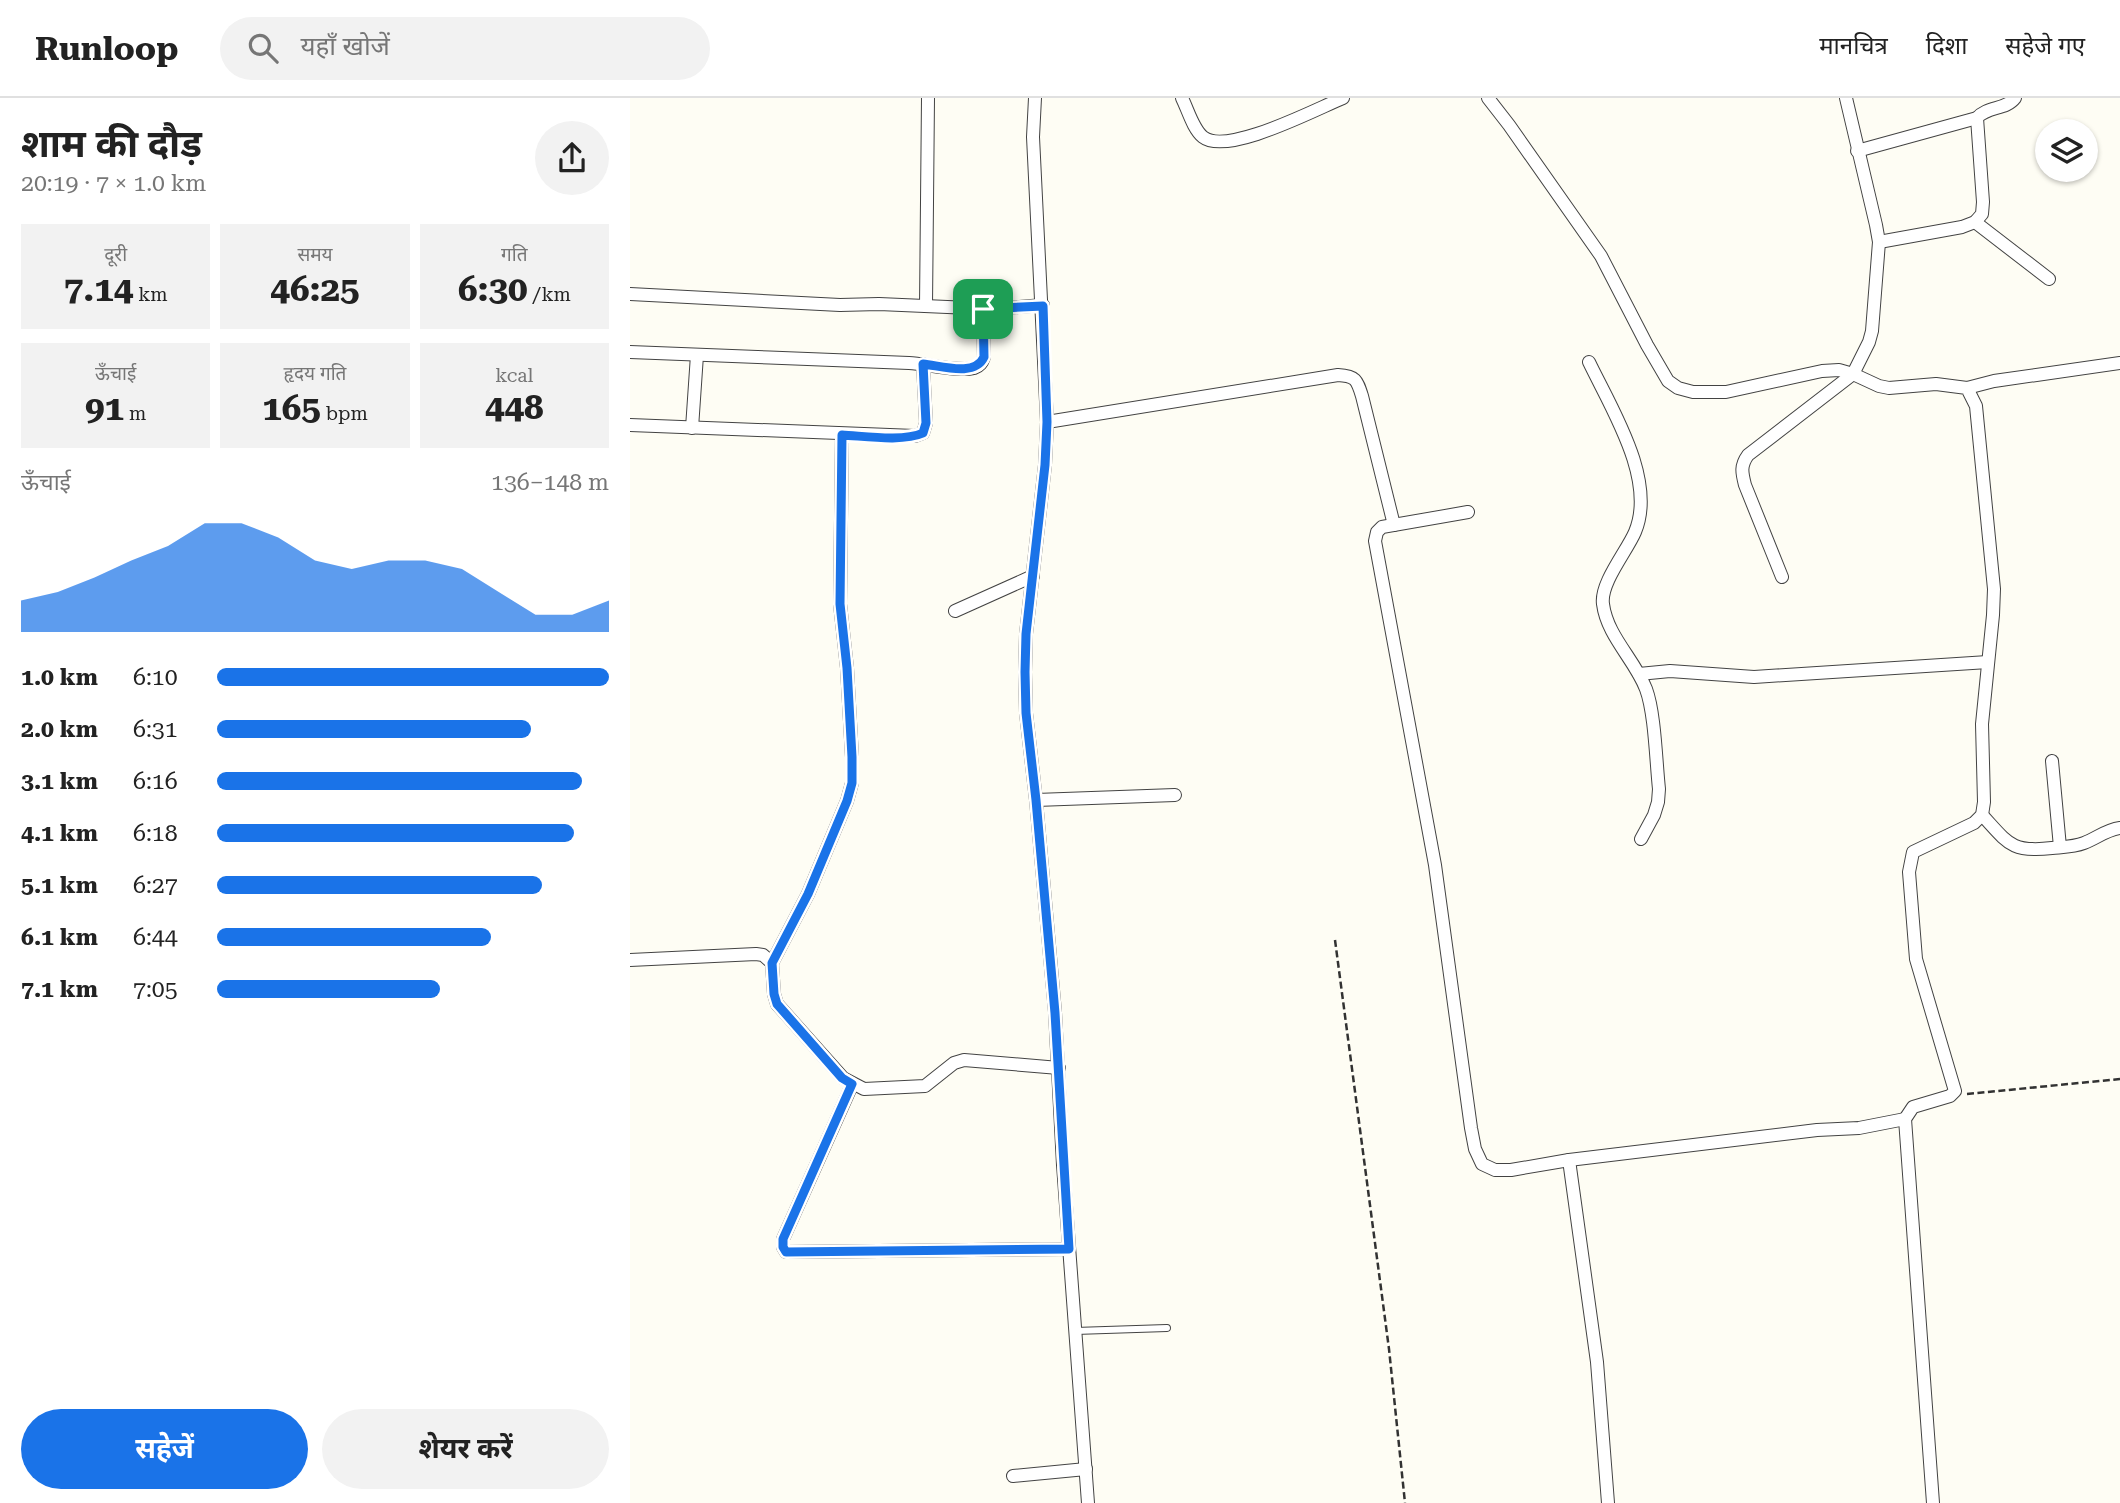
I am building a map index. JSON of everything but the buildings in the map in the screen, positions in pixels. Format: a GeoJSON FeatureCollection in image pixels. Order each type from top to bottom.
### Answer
{"type":"FeatureCollection","features":[{"type":"Feature","properties":{"kind":"street"},"geometry":{"type":"LineString","coordinates":[[926,306],[928,98]]}},
{"type":"Feature","properties":{"kind":"street"},"geometry":{"type":"LineString","coordinates":[[1035,98],[1033,137],[1047,422],[1045,465],[1026,634],[1026,713],[1059,1068],[1063,1165],[1088,1503]]}},
{"type":"Feature","properties":{"kind":"street"},"geometry":{"type":"LineString","coordinates":[[1182,98],[1198,131],[1204,138],[1214,142],[1236,141],[1255,135],[1343,98]]}},
{"type":"Feature","properties":{"kind":"street"},"geometry":{"type":"LineString","coordinates":[[1488,98],[1601,256],[1647,345],[1668,381],[1678,388],[1693,392],[1726,392],[1822,371],[1839,370],[1889,388],[1936,384],[1967,388],[2120,363]]}},
{"type":"Feature","properties":{"kind":"street"},"geometry":{"type":"LineString","coordinates":[[1782,577],[1745,485],[1742,463],[1853,373],[1872,331],[1879,242],[1846,98]]}},
{"type":"Feature","properties":{"kind":"street"},"geometry":{"type":"LineString","coordinates":[[1857,151],[1977,118],[1982,113],[2009,105],[2015,98]]}},
{"type":"Feature","properties":{"kind":"street"},"geometry":{"type":"LineString","coordinates":[[1879,242],[1962,227],[1975,222],[1982,214],[1977,118]]}},
{"type":"Feature","properties":{"kind":"street"},"geometry":{"type":"LineString","coordinates":[[1975,222],[2049,279]]}},
{"type":"Feature","properties":{"kind":"street"},"geometry":{"type":"LineString","coordinates":[[630,294],[840,305],[983,309],[1043,306]]}},
{"type":"Feature","properties":{"kind":"street"},"geometry":{"type":"LineString","coordinates":[[630,352],[974,368],[981,364],[984,357],[983,309]]}},
{"type":"Feature","properties":{"kind":"street"},"geometry":{"type":"LineString","coordinates":[[692,428],[697,355]]}},
{"type":"Feature","properties":{"kind":"street"},"geometry":{"type":"LineString","coordinates":[[1589,362],[1629,446],[1637,469],[1640,496],[1640,516],[1636,531],[1605,588],[1602,601],[1606,615],[1650,699],[1659,789],[1654,814],[1641,839]]}},
{"type":"Feature","properties":{"kind":"street"},"geometry":{"type":"LineString","coordinates":[[630,425],[915,436],[923,433],[926,423],[923,364]]}},
{"type":"Feature","properties":{"kind":"street"},"geometry":{"type":"LineString","coordinates":[[1047,422],[1247,388],[1338,374],[1349,375],[1357,381],[1362,396],[1394,525]]}},
{"type":"Feature","properties":{"kind":"street"},"geometry":{"type":"LineString","coordinates":[[1933,1503],[1905,1119],[1913,1107],[1950,1096],[1955,1091],[1916,959],[1909,872],[1913,852],[1974,823],[1982,815],[1984,802],[1982,724],[1993,615],[1992,559],[1976,406],[1967,388]]}},
{"type":"Feature","properties":{"kind":"street"},"geometry":{"type":"LineString","coordinates":[[842,435],[840,604],[847,668],[852,783],[808,894],[772,963],[777,1004],[842,1078],[864,1089],[925,1086],[954,1063],[964,1060],[1059,1068]]}},
{"type":"Feature","properties":{"kind":"street"},"geometry":{"type":"LineString","coordinates":[[1468,512],[1382,527],[1377,532],[1377,552],[1435,864],[1475,1149],[1482,1164],[1495,1170],[1511,1170],[1569,1160],[1817,1130],[1859,1128],[1905,1119]]}},
{"type":"Feature","properties":{"kind":"street"},"geometry":{"type":"LineString","coordinates":[[955,611],[1032,576]]}},
{"type":"Feature","properties":{"kind":"street"},"geometry":{"type":"LineString","coordinates":[[1639,674],[1670,671],[1754,677],[1988,662]]}},
{"type":"Feature","properties":{"kind":"street"},"geometry":{"type":"LineString","coordinates":[[2052,761],[2060,847]]}},
{"type":"Feature","properties":{"kind":"street"},"geometry":{"type":"LineString","coordinates":[[1036,800],[1175,795]]}},
{"type":"Feature","properties":{"kind":"street"},"geometry":{"type":"LineString","coordinates":[[1982,815],[2009,843],[2022,850],[2080,845],[2120,828]]}},
{"type":"Feature","properties":{"kind":"street"},"geometry":{"type":"LineString","coordinates":[[630,960],[756,954],[763,955],[772,963]]}},
{"type":"Feature","properties":{"kind":"street"},"geometry":{"type":"LineString","coordinates":[[852,1084],[783,1239],[786,1252],[1069,1249]]}},
{"type":"Feature","properties":{"kind":"street"},"geometry":{"type":"LineString","coordinates":[[1569,1160],[1597,1362],[1608,1503]]}},
{"type":"Feature","properties":{"kind":"street"},"geometry":{"type":"LineString","coordinates":[[1013,1476],[1086,1469]]}},
{"type":"Feature","properties":{"kind":"lane"},"geometry":{"type":"LineString","coordinates":[[1075,1331],[1167,1328]]}},
{"type":"Feature","properties":{"kind":"path"},"geometry":{"type":"LineString","coordinates":[[1335,940],[1389,1349],[1405,1503]]}},
{"type":"Feature","properties":{"kind":"path"},"geometry":{"type":"LineString","coordinates":[[1950,1096],[2120,1079]]}},
{"type":"Feature","properties":{"kind":"route"},"geometry":{"type":"LineString","coordinates":[[1043,306],[1047,422],[1045,465],[1026,634],[1026,713],[1055,1013],[1069,1249],[786,1252],[783,1239],[852,1084],[842,1078],[777,1004],[772,963],[808,894],[852,783],[847,668],[840,604],[842,435],[899,437],[923,433],[926,423],[923,364],[965,369],[981,364],[984,357],[983,309],[1043,306]]}}]}
